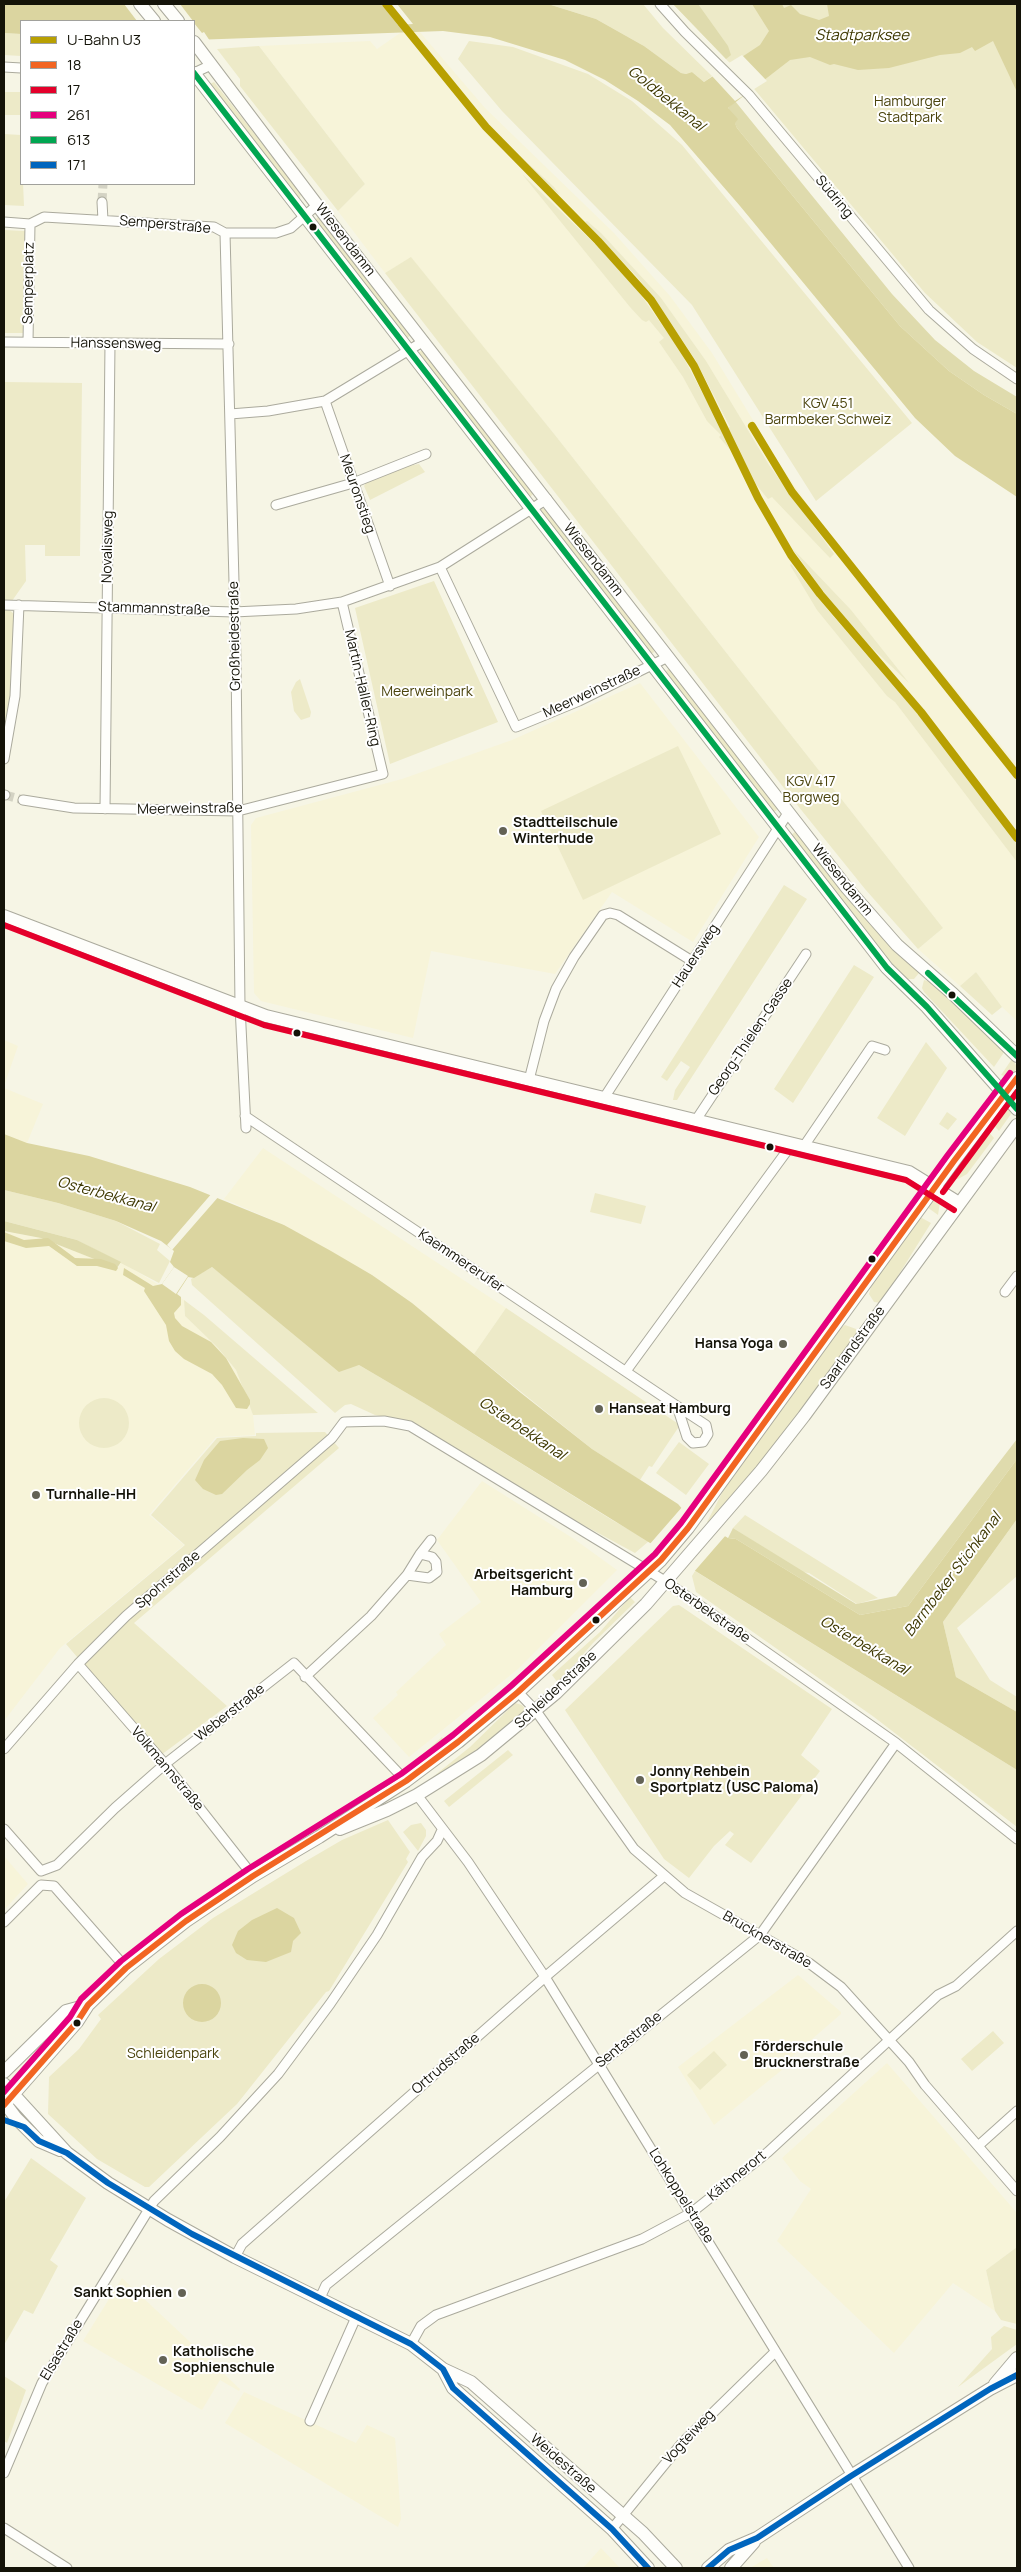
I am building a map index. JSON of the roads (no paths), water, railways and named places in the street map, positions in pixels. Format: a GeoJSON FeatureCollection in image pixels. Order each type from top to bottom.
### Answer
{"type":"FeatureCollection","features":[{"type":"Feature","properties":{"kind":"street"},"geometry":{"type":"LineString","coordinates":[[140,4],[153,20]]}},
{"type":"Feature","properties":{"kind":"street"},"geometry":{"type":"LineString","coordinates":[[164,4],[177,20]]}},
{"type":"Feature","properties":{"kind":"street","name":"Südring"},"geometry":{"type":"LineString","coordinates":[[660,4],[685,32],[749,95],[929,310],[973,349],[1017,379]]}},
{"type":"Feature","properties":{"kind":"street","name":"Wiesendamm"},"geometry":{"type":"LineString","coordinates":[[195,43],[317,205],[847,888],[897,945],[954,994],[1017,1056]]}},
{"type":"Feature","properties":{"kind":"street"},"geometry":{"type":"LineString","coordinates":[[195,72],[210,65]]}},
{"type":"Feature","properties":{"kind":"street"},"geometry":{"type":"LineString","coordinates":[[4,66],[20,68]]}},
{"type":"Feature","properties":{"kind":"street","name":"Wiesendamm"},"geometry":{"type":"LineString","coordinates":[[195,74],[304,218],[887,968],[926,1007],[1017,1109]]}},
{"type":"Feature","properties":{"kind":"street"},"geometry":{"type":"LineString","coordinates":[[102,202],[103,220]]}},
{"type":"Feature","properties":{"kind":"street","name":"Semperstraße"},"geometry":{"type":"LineString","coordinates":[[4,222],[30,224],[44,217],[214,227],[226,233],[276,233],[291,228],[317,205]]}},
{"type":"Feature","properties":{"kind":"street","name":"Semperplatz"},"geometry":{"type":"LineString","coordinates":[[28,342],[30,224]]}},
{"type":"Feature","properties":{"kind":"street","name":"Großheidestraße"},"geometry":{"type":"LineString","coordinates":[[226,233],[238,811],[240,1006],[246,1128]]}},
{"type":"Feature","properties":{"kind":"street"},"geometry":{"type":"LineString","coordinates":[[230,414],[268,411],[325,401],[424,341]]}},
{"type":"Feature","properties":{"kind":"street","name":"Hanssensweg"},"geometry":{"type":"LineString","coordinates":[[4,342],[228,344]]}},
{"type":"Feature","properties":{"kind":"street","name":"Novalisweg"},"geometry":{"type":"LineString","coordinates":[[105,809],[110,344]]}},
{"type":"Feature","properties":{"kind":"street","name":"Meuronstieg"},"geometry":{"type":"LineString","coordinates":[[325,401],[390,586]]}},
{"type":"Feature","properties":{"kind":"street"},"geometry":{"type":"LineString","coordinates":[[276,505],[353,483],[426,454]]}},
{"type":"Feature","properties":{"kind":"street","name":"Stammannstraße"},"geometry":{"type":"LineString","coordinates":[[4,605],[234,612],[296,609],[342,602],[440,567],[532,511],[547,499]]}},
{"type":"Feature","properties":{"kind":"street","name":"Meerweinstraße"},"geometry":{"type":"LineString","coordinates":[[440,567],[516,726],[579,701],[668,657]]}},
{"type":"Feature","properties":{"kind":"street","name":"Martin-Haller-Ring"},"geometry":{"type":"LineString","coordinates":[[342,602],[383,774]]}},
{"type":"Feature","properties":{"kind":"street"},"geometry":{"type":"LineString","coordinates":[[4,760],[15,696],[19,605]]}},
{"type":"Feature","properties":{"kind":"street","name":"Meerweinstraße"},"geometry":{"type":"LineString","coordinates":[[23,800],[74,808],[238,811],[383,774]]}},
{"type":"Feature","properties":{"kind":"street","name":"Hauersweg"},"geometry":{"type":"LineString","coordinates":[[604,1098],[788,813]]}},
{"type":"Feature","properties":{"kind":"street"},"geometry":{"type":"LineString","coordinates":[[529,1080],[544,1021],[556,989],[574,957],[603,916],[610,913],[618,915],[692,962]]}},
{"type":"Feature","properties":{"kind":"street"},"geometry":{"type":"LineString","coordinates":[[4,916],[266,1016],[909,1172],[936,1187],[958,1203]]}},
{"type":"Feature","properties":{"kind":"street","name":"Georg-Thielen-Gasse"},"geometry":{"type":"LineString","coordinates":[[696,1120],[806,954]]}},
{"type":"Feature","properties":{"kind":"street"},"geometry":{"type":"LineString","coordinates":[[626,1371],[872,1046],[884,1050]]}},
{"type":"Feature","properties":{"kind":"street","name":"Saarlandstraße"},"geometry":{"type":"LineString","coordinates":[[665,1556],[698,1514],[1017,1078]]}},
{"type":"Feature","properties":{"kind":"street","name":"Kaemmererufer"},"geometry":{"type":"LineString","coordinates":[[245,1116],[677,1406]]}},
{"type":"Feature","properties":{"kind":"street","name":"Saarlandstraße"},"geometry":{"type":"LineString","coordinates":[[680,1565],[802,1418],[1017,1125]]}},
{"type":"Feature","properties":{"kind":"street"},"geometry":{"type":"LineString","coordinates":[[1005,1292],[1017,1276]]}},
{"type":"Feature","properties":{"kind":"street","name":"Osterbekstraße"},"geometry":{"type":"LineString","coordinates":[[344,1422],[384,1421],[410,1426],[665,1581],[896,1743],[1017,1839]]}},
{"type":"Feature","properties":{"kind":"street","name":"Spohrstraße"},"geometry":{"type":"LineString","coordinates":[[4,1749],[78,1664],[126,1616],[332,1438],[344,1422]]}},
{"type":"Feature","properties":{"kind":"street"},"geometry":{"type":"LineString","coordinates":[[417,1795],[406,1781],[305,1677],[371,1616],[408,1575],[420,1554],[431,1540]]}},
{"type":"Feature","properties":{"kind":"street"},"geometry":{"type":"LineString","coordinates":[[408,1575],[429,1578],[437,1572],[436,1562],[432,1557],[420,1554]]}},
{"type":"Feature","properties":{"kind":"street","name":"Schleidenstraße"},"geometry":{"type":"LineString","coordinates":[[319,1837],[406,1781],[458,1742],[518,1692],[665,1556]]}},
{"type":"Feature","properties":{"kind":"street","name":"Schleidenstraße"},"geometry":{"type":"LineString","coordinates":[[319,1837],[388,1810],[417,1795],[481,1755],[536,1711],[646,1604],[680,1565]]}},
{"type":"Feature","properties":{"kind":"street","name":"Weberstraße"},"geometry":{"type":"LineString","coordinates":[[4,1829],[41,1871],[57,1865],[115,1808],[165,1764],[294,1663],[305,1677]]}},
{"type":"Feature","properties":{"kind":"street","name":"Volkmannstraße"},"geometry":{"type":"LineString","coordinates":[[78,1664],[165,1764],[253,1876]]}},
{"type":"Feature","properties":{"kind":"street","name":"Brucknerstraße"},"geometry":{"type":"LineString","coordinates":[[518,1692],[536,1711],[634,1849],[685,1893],[809,1963],[831,1979],[850,1996],[909,2062],[925,2085],[1017,2191]]}},
{"type":"Feature","properties":{"kind":"street","name":"Sentastraße"},"geometry":{"type":"LineString","coordinates":[[320,2298],[326,2285],[760,1935],[896,1743]]}},
{"type":"Feature","properties":{"kind":"street","name":"Lohkoppelstraße"},"geometry":{"type":"LineString","coordinates":[[417,1795],[468,1862],[545,1977],[909,2568]]}},
{"type":"Feature","properties":{"kind":"street","name":"Elsastraße"},"geometry":{"type":"LineString","coordinates":[[4,2473],[42,2383],[94,2297],[162,2192],[220,2137],[278,2074],[330,2004],[377,1935],[422,1857],[437,1841],[442,1830]]}},
{"type":"Feature","properties":{"kind":"street"},"geometry":{"type":"LineString","coordinates":[[6,2098],[77,2022],[88,2005],[126,1968],[186,1921],[253,1876],[319,1837]]}},
{"type":"Feature","properties":{"kind":"street","name":"Ortrudstraße"},"geometry":{"type":"LineString","coordinates":[[236,2257],[242,2244],[545,1977],[664,1876]]}},
{"type":"Feature","properties":{"kind":"street"},"geometry":{"type":"LineString","coordinates":[[4,1922],[41,1885],[54,1886],[126,1968]]}},
{"type":"Feature","properties":{"kind":"street","name":"Käthnerort"},"geometry":{"type":"LineString","coordinates":[[411,2344],[421,2326],[436,2315],[642,2239],[691,2213],[768,2152],[938,1995],[956,1986],[1017,1931]]}},
{"type":"Feature","properties":{"kind":"street"},"geometry":{"type":"LineString","coordinates":[[4,2072],[66,2011],[88,2005]]}},
{"type":"Feature","properties":{"kind":"street","name":"Weidestraße"},"geometry":{"type":"LineString","coordinates":[[6,2098],[13,2123],[39,2141],[67,2153]]}},
{"type":"Feature","properties":{"kind":"street","name":"Weidestraße"},"geometry":{"type":"LineString","coordinates":[[6,2098],[87,2169],[151,2210],[236,2257],[357,2315],[411,2344],[443,2369],[479,2388],[624,2516],[676,2568]]}},
{"type":"Feature","properties":{"kind":"street"},"geometry":{"type":"LineString","coordinates":[[978,2146],[1017,2111]]}},
{"type":"Feature","properties":{"kind":"street"},"geometry":{"type":"LineString","coordinates":[[310,2421],[357,2315]]}},
{"type":"Feature","properties":{"kind":"street","name":"Vogteiweg"},"geometry":{"type":"LineString","coordinates":[[612,2529],[682,2443],[737,2387],[775,2352]]}},
{"type":"Feature","properties":{"kind":"street"},"geometry":{"type":"LineString","coordinates":[[990,2389],[1017,2358]]}},
{"type":"Feature","properties":{"kind":"street","name":"Weidestraße"},"geometry":{"type":"LineString","coordinates":[[443,2369],[454,2388],[612,2529],[648,2568]]}},
{"type":"Feature","properties":{"kind":"street"},"geometry":{"type":"LineString","coordinates":[[708,2568],[729,2550],[757,2538],[851,2476],[990,2389],[1017,2375]]}},
{"type":"Feature","properties":{"kind":"street"},"geometry":{"type":"LineString","coordinates":[[4,2528],[67,2568]]}},
{"type":"Feature","properties":{"kind":"street"},"geometry":{"type":"LineString","coordinates":[[731,2568],[757,2538]]}},
{"type":"Feature","properties":{"kind":"water"},"geometry":{"type":"Polygon","coordinates":[[[4,4],[548,4],[596,19],[644,46],[681,73],[692,72],[704,82],[760,45],[769,31],[752,4],[782,4],[784,8],[791,5],[800,14],[819,20],[829,16],[827,4],[1017,4],[1017,92],[993,41],[975,51],[972,47],[960,53],[940,55],[889,68],[858,70],[834,64],[830,65],[810,57],[790,60],[728,108],[738,119],[735,123],[737,128],[900,326],[949,371],[984,395],[1017,414],[1017,497],[955,456],[915,418],[740,206],[670,125],[638,101],[605,80],[565,60],[490,37],[443,31],[195,40],[195,20],[20,20],[20,34],[4,33],[4,4]]]}},
{"type":"Feature","properties":{"kind":"water"},"geometry":{"type":"Polygon","coordinates":[[[4,1134],[27,1143],[89,1156],[190,1187],[284,1225],[331,1251],[372,1275],[412,1303],[592,1449],[678,1504],[685,1512],[728,1538],[736,1539],[860,1615],[908,1606],[1017,1459],[1017,1519],[943,1622],[956,1677],[1017,1712],[1017,1770],[427,1405],[359,1365],[339,1372],[212,1267],[194,1278],[188,1277],[177,1294],[181,1297],[181,1305],[174,1313],[175,1318],[182,1326],[211,1342],[226,1358],[250,1400],[247,1409],[236,1408],[222,1385],[212,1374],[184,1359],[175,1351],[169,1341],[166,1325],[144,1291],[145,1288],[123,1275],[124,1268],[153,1286],[162,1284],[174,1267],[170,1262],[174,1251],[161,1241],[116,1221],[58,1203],[4,1190],[4,1134]]]}},
{"type":"Feature","properties":{"kind":"water"},"geometry":{"type":"Polygon","coordinates":[[[4,1232],[24,1240],[48,1238],[75,1258],[101,1259],[115,1264],[118,1268],[116,1271],[97,1266],[77,1266],[49,1246],[26,1248],[4,1241],[4,1232]]]}},
{"type":"Feature","properties":{"kind":"water"},"geometry":{"type":"Polygon","coordinates":[[[243,1438],[264,1439],[268,1448],[260,1460],[222,1494],[216,1495],[203,1489],[195,1480],[204,1460],[220,1441],[243,1438]]]}},
{"type":"Feature","properties":{"kind":"water"},"geometry":{"type":"Polygon","coordinates":[[[277,1908],[294,1918],[301,1933],[293,1941],[291,1952],[266,1962],[247,1960],[236,1953],[232,1945],[238,1931],[252,1920],[277,1908]]]}},
{"type":"Feature","properties":{"kind":"water"},"geometry":{"type":"Polygon","coordinates":[[[202,1984],[216,1989],[221,2003],[216,2017],[202,2022],[188,2017],[183,2003],[188,1989],[202,1984]]]}},
{"type":"Feature","properties":{"kind":"tunnel"},"geometry":{"type":"LineString","coordinates":[[102,202],[103,185]]}},
{"type":"Feature","properties":{"kind":"tunnel"},"geometry":{"type":"LineString","coordinates":[[5,795],[23,800]]}},
{"type":"Feature","properties":{"kind":"metro line","name":"U3"},"geometry":{"type":"LineString","coordinates":[[386,4],[486,127],[598,241],[651,300],[694,366],[758,498],[791,555],[820,594],[921,712],[1017,838]]}},
{"type":"Feature","properties":{"kind":"metro line","name":"U3"},"geometry":{"type":"LineString","coordinates":[[752,426],[792,492],[1017,775]]}},
{"type":"Feature","properties":{"kind":"place","name":"Stadtteilschule Winterhude"},"geometry":{"type":"Point","coordinates":[503,831]}},
{"type":"Feature","properties":{"kind":"place","name":"Hansa Yoga"},"geometry":{"type":"Point","coordinates":[783,1344]}},
{"type":"Feature","properties":{"kind":"place","name":"Hanseat Hamburg"},"geometry":{"type":"Point","coordinates":[599,1409]}},
{"type":"Feature","properties":{"kind":"place","name":"Turnhalle-HH"},"geometry":{"type":"Point","coordinates":[36,1495]}},
{"type":"Feature","properties":{"kind":"place","name":"Arbeitsgericht Hamburg"},"geometry":{"type":"Point","coordinates":[583,1583]}},
{"type":"Feature","properties":{"kind":"place","name":"Jonny Rehbein Sportplatz (USC Paloma)"},"geometry":{"type":"Point","coordinates":[640,1780]}},
{"type":"Feature","properties":{"kind":"place","name":"Förderschule Brucknerstraße"},"geometry":{"type":"Point","coordinates":[744,2055]}},
{"type":"Feature","properties":{"kind":"place","name":"Sankt Sophien"},"geometry":{"type":"Point","coordinates":[182,2293]}},
{"type":"Feature","properties":{"kind":"place","name":"Katholische Sophienschule"},"geometry":{"type":"Point","coordinates":[163,2360]}},
{"type":"Feature","properties":{"kind":"water label","name":"Stadtparksee"},"geometry":{"type":"Point","coordinates":[862,36]}},
{"type":"Feature","properties":{"kind":"water label","name":"Goldbekkanal"},"geometry":{"type":"Point","coordinates":[666,99]}},
{"type":"Feature","properties":{"kind":"water label","name":"Osterbekkanal"},"geometry":{"type":"Point","coordinates":[106,1195]}},
{"type":"Feature","properties":{"kind":"water label","name":"Osterbekkanal"},"geometry":{"type":"Point","coordinates":[522,1429]}},
{"type":"Feature","properties":{"kind":"water label","name":"Barmbeker Stichkanal"},"geometry":{"type":"Point","coordinates":[953,1575]}},
{"type":"Feature","properties":{"kind":"water label","name":"Osterbekkanal"},"geometry":{"type":"Point","coordinates":[864,1646]}},
{"type":"Feature","properties":{"kind":"park label","name":"Hamburger Stadtpark"},"geometry":{"type":"Point","coordinates":[910,110]}},
{"type":"Feature","properties":{"kind":"park label","name":"KGV 451 Barmbeker Schweiz"},"geometry":{"type":"Point","coordinates":[828,412]}},
{"type":"Feature","properties":{"kind":"park label","name":"Meerweinpark"},"geometry":{"type":"Point","coordinates":[427,692]}},
{"type":"Feature","properties":{"kind":"park label","name":"KGV 417 Borgweg"},"geometry":{"type":"Point","coordinates":[811,790]}},
{"type":"Feature","properties":{"kind":"park label","name":"Schleidenpark"},"geometry":{"type":"Point","coordinates":[173,2054]}}]}
